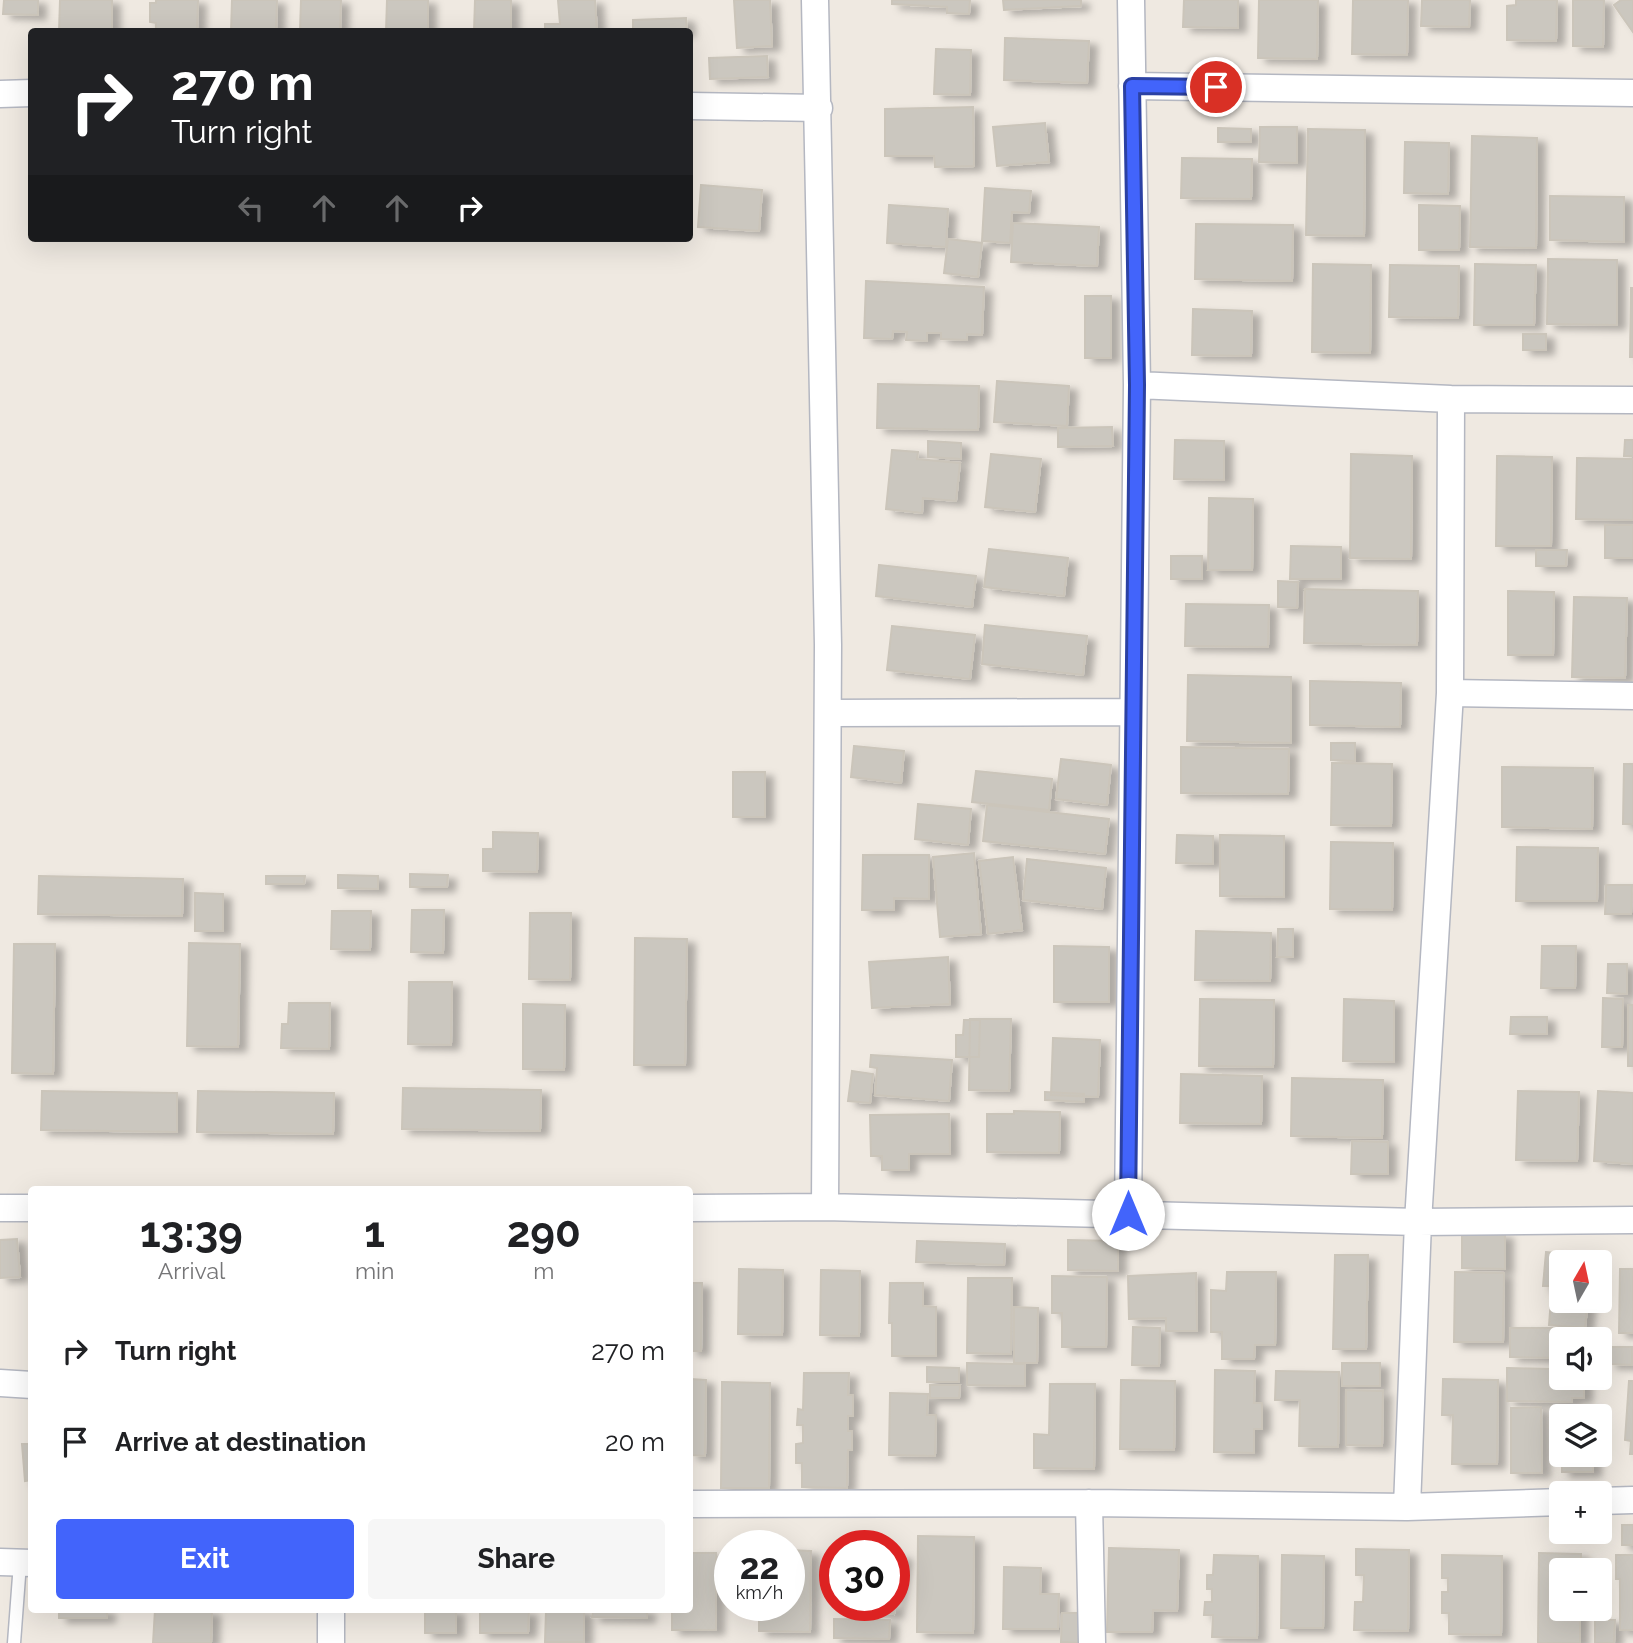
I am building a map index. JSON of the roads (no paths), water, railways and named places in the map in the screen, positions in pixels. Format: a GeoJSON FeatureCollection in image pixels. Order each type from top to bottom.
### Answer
{"type":"FeatureCollection","features":[{"type":"Feature","properties":{"kind":"street"},"geometry":{"type":"LineString","coordinates":[[815,0],[828,713],[825,1208]]}},
{"type":"Feature","properties":{"kind":"street"},"geometry":{"type":"LineString","coordinates":[[1128,1214],[1137,385],[1131,0]]}},
{"type":"Feature","properties":{"kind":"street"},"geometry":{"type":"LineString","coordinates":[[1132,86],[1633,93]]}},
{"type":"Feature","properties":{"kind":"street"},"geometry":{"type":"LineString","coordinates":[[0,94],[28,93]]}},
{"type":"Feature","properties":{"kind":"street"},"geometry":{"type":"LineString","coordinates":[[693,106],[819,108]]}},
{"type":"Feature","properties":{"kind":"street"},"geometry":{"type":"LineString","coordinates":[[1137,385],[1451,399],[1633,400]]}},
{"type":"Feature","properties":{"kind":"street"},"geometry":{"type":"LineString","coordinates":[[1407,1507],[1418,1222],[1450,693],[1451,399]]}},
{"type":"Feature","properties":{"kind":"street"},"geometry":{"type":"LineString","coordinates":[[1450,693],[1633,696]]}},
{"type":"Feature","properties":{"kind":"street"},"geometry":{"type":"LineString","coordinates":[[828,713],[1132,712]]}},
{"type":"Feature","properties":{"kind":"street"},"geometry":{"type":"LineString","coordinates":[[0,1208],[28,1208]]}},
{"type":"Feature","properties":{"kind":"street"},"geometry":{"type":"LineString","coordinates":[[693,1208],[825,1208],[1418,1222],[1633,1220]]}},
{"type":"Feature","properties":{"kind":"street"},"geometry":{"type":"LineString","coordinates":[[0,1383],[28,1385]]}},
{"type":"Feature","properties":{"kind":"street"},"geometry":{"type":"LineString","coordinates":[[1612,1501],[1633,1500]]}},
{"type":"Feature","properties":{"kind":"street"},"geometry":{"type":"LineString","coordinates":[[693,1504],[1089,1503],[1407,1507],[1549,1502]]}},
{"type":"Feature","properties":{"kind":"street"},"geometry":{"type":"LineString","coordinates":[[1089,1503],[1093,1643]]}},
{"type":"Feature","properties":{"kind":"street"},"geometry":{"type":"LineString","coordinates":[[331,1613],[331,1643]]}},
{"type":"Feature","properties":{"kind":"lane"},"geometry":{"type":"LineString","coordinates":[[14,1643],[17,1563]]}}]}
